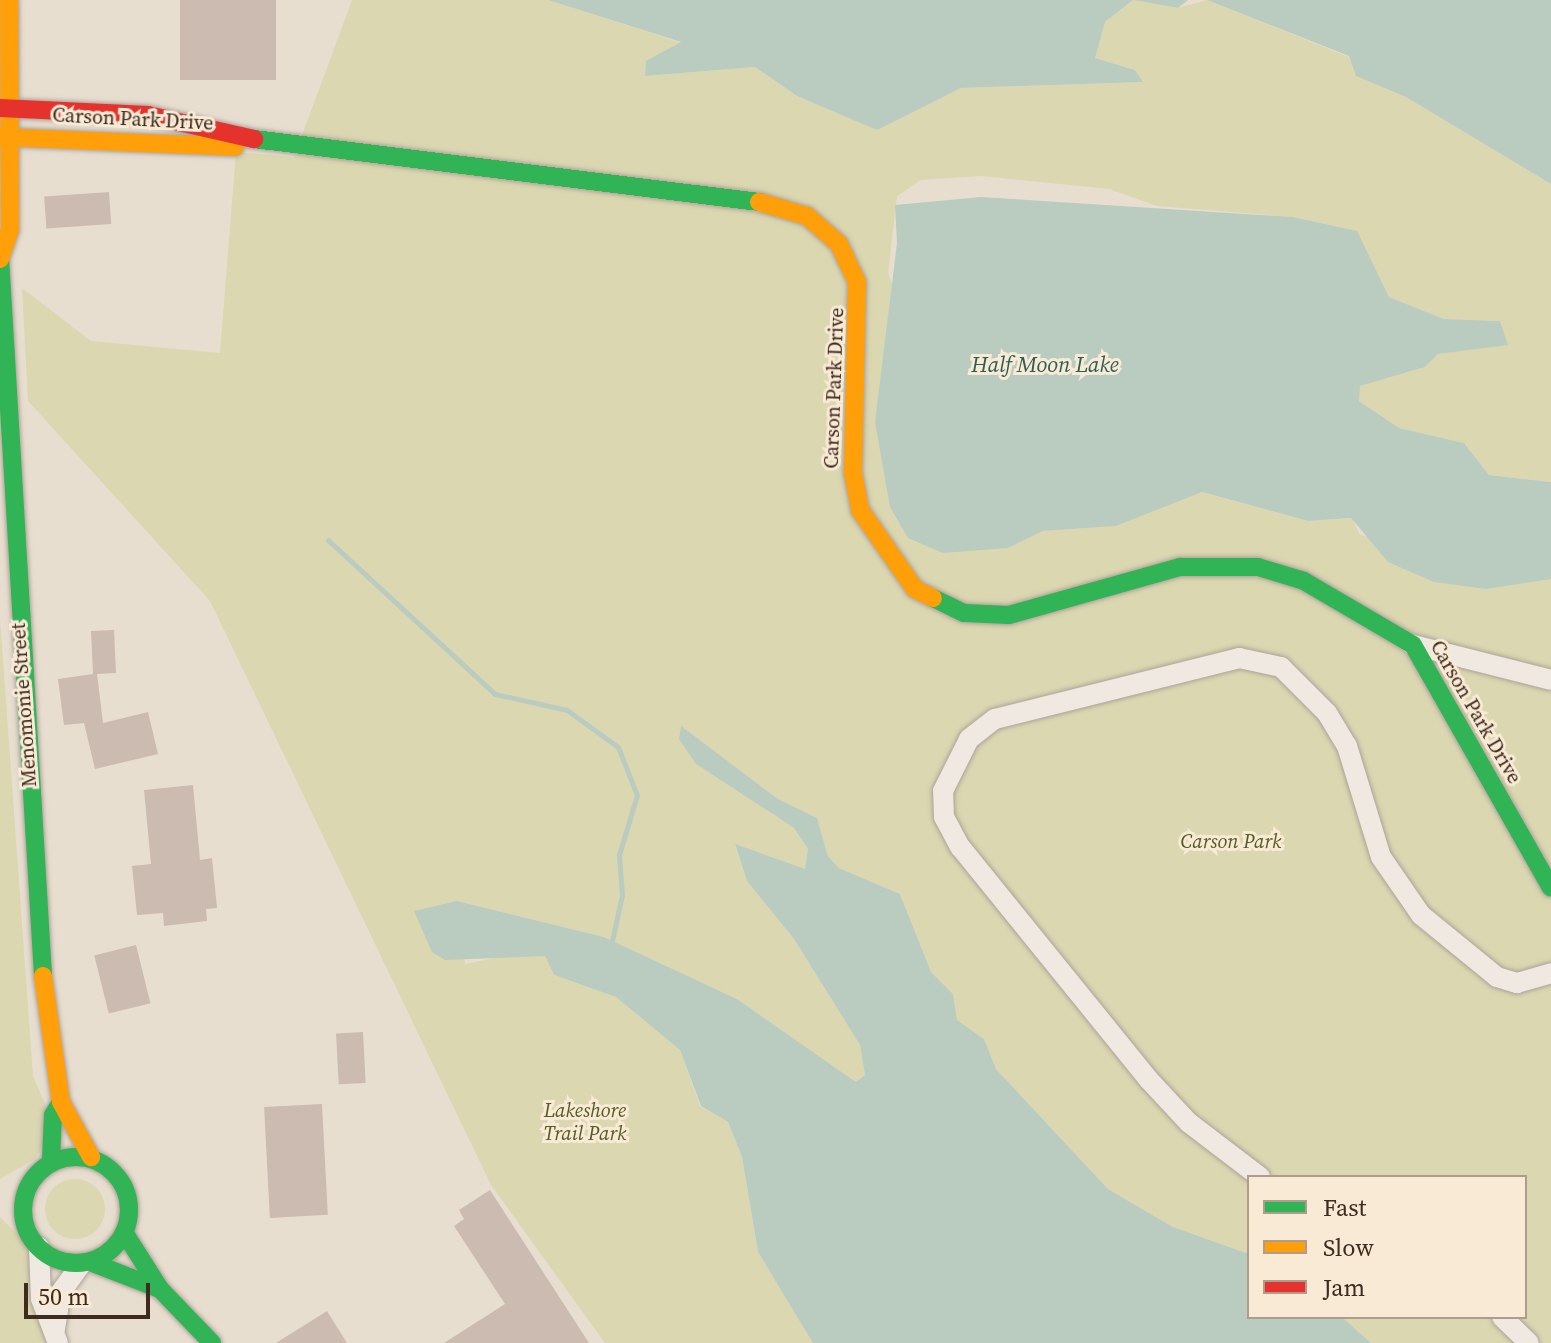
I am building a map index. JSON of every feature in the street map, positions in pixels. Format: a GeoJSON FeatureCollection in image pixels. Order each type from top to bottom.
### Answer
{"type":"FeatureCollection","features":[{"type":"Feature","properties":{"kind":"street","name":"Menomonie Street"},"geometry":{"type":"LineString","coordinates":[[9,0],[5,137],[10,230],[0,258],[46,1025],[61,1102],[91,1157]]}},
{"type":"Feature","properties":{"kind":"street","name":"Carson Park Drive"},"geometry":{"type":"LineString","coordinates":[[6,108],[148,115],[263,141],[750,199],[825,228],[857,282],[853,473],[860,510],[891,562],[935,602],[964,613],[1009,615],[1180,567],[1258,567],[1348,603],[1413,645],[1551,888]]}},
{"type":"Feature","properties":{"kind":"street","name":"Carson Park Drive"},"geometry":{"type":"LineString","coordinates":[[5,137],[242,147],[263,141]]}},
{"type":"Feature","properties":{"kind":"street"},"geometry":{"type":"LineString","coordinates":[[1413,645],[1551,680]]}},
{"type":"Feature","properties":{"kind":"street"},"geometry":{"type":"LineString","coordinates":[[1257,1175],[1189,1123],[1149,1080],[960,847],[944,817],[943,791],[969,739],[995,719],[1239,658],[1281,667],[1327,713],[1347,746],[1381,857],[1421,915],[1497,977],[1517,983],[1551,973]]}},
{"type":"Feature","properties":{"kind":"street","name":"Menomonie Street"},"geometry":{"type":"LineString","coordinates":[[51,1160],[53,1115],[61,1102]]}},
{"type":"Feature","properties":{"kind":"street"},"geometry":{"type":"LineString","coordinates":[[56,1338],[41,1299],[39,1247],[25,1219],[26,1192],[51,1160],[91,1157],[125,1197],[124,1232],[160,1289],[212,1343]]}},
{"type":"Feature","properties":{"kind":"street"},"geometry":{"type":"LineString","coordinates":[[56,1338],[61,1292],[124,1232]]}},
{"type":"Feature","properties":{"kind":"street"},"geometry":{"type":"LineString","coordinates":[[39,1247],[160,1289]]}},
{"type":"Feature","properties":{"kind":"street"},"geometry":{"type":"LineString","coordinates":[[1504,1319],[1529,1343]]}},
{"type":"Feature","properties":{"kind":"green space","name":"Carson Park"},"geometry":{"type":"Polygon","coordinates":[[[352,0],[548,0],[682,43],[646,61],[645,76],[755,67],[797,96],[877,129],[961,88],[1142,82],[1135,70],[1094,58],[1105,22],[1133,0],[1178,8],[1207,0],[1349,57],[1357,76],[1406,97],[1551,184],[1551,482],[1489,475],[1464,443],[1399,428],[1359,401],[1359,386],[1425,367],[1438,354],[1507,344],[1500,321],[1444,319],[1389,297],[1356,231],[1293,217],[1157,206],[1109,189],[982,176],[921,180],[897,196],[888,274],[1008,548],[1043,531],[1116,526],[1201,492],[1308,521],[1352,518],[1360,535],[1551,579],[1551,1343],[1371,1343],[1344,1319],[1527,1319],[1527,1175],[1247,1175],[1247,1253],[1173,1227],[1108,1189],[996,1069],[984,1039],[957,1020],[953,994],[931,972],[900,894],[839,868],[828,856],[817,818],[778,799],[681,727],[696,764],[794,828],[808,849],[805,870],[735,845],[747,881],[794,939],[860,1045],[865,1075],[856,1082],[737,999],[604,937],[457,901],[465,964],[528,951],[545,956],[554,975],[616,997],[680,1050],[700,1106],[728,1122],[742,1157],[758,1253],[818,1343],[605,1343],[491,1185],[210,601],[28,401],[22,288],[91,341],[220,353],[236,152],[294,157],[352,0]]]}},
{"type":"Feature","properties":{"kind":"green space"},"geometry":{"type":"Polygon","coordinates":[[[0,618],[33,1076],[45,1104],[44,1144],[35,1159],[0,1179],[0,618]]]}},
{"type":"Feature","properties":{"kind":"green space"},"geometry":{"type":"Polygon","coordinates":[[[75,1179],[87,1181],[96,1188],[103,1197],[103,1221],[96,1230],[87,1237],[75,1239],[63,1237],[54,1230],[47,1221],[45,1209],[47,1197],[54,1188],[63,1181],[75,1179]]]}},
{"type":"Feature","properties":{"kind":"green space"},"geometry":{"type":"Polygon","coordinates":[[[0,1217],[29,1246],[46,1343],[0,1343],[0,1217]]]}},
{"type":"Feature","properties":{"kind":"water"},"geometry":{"type":"Polygon","coordinates":[[[548,0],[1133,0],[1105,22],[1095,58],[1135,70],[1143,82],[961,88],[877,130],[797,96],[755,67],[645,76],[646,61],[681,42],[548,0]]]}},
{"type":"Feature","properties":{"kind":"water"},"geometry":{"type":"Polygon","coordinates":[[[1133,0],[1188,0],[1178,8],[1133,0]]]}},
{"type":"Feature","properties":{"kind":"water"},"geometry":{"type":"Polygon","coordinates":[[[1207,0],[1551,0],[1551,184],[1406,97],[1356,76],[1349,56],[1207,0]]]}},
{"type":"Feature","properties":{"kind":"water","name":"Half Moon Lake"},"geometry":{"type":"Polygon","coordinates":[[[981,197],[1293,217],[1357,231],[1389,297],[1444,319],[1500,321],[1508,345],[1438,354],[1425,367],[1360,386],[1359,401],[1399,428],[1464,443],[1489,475],[1551,482],[1551,579],[1486,589],[1434,582],[1388,562],[1351,518],[1308,521],[1202,492],[1116,526],[1043,531],[1008,548],[943,553],[908,538],[890,507],[875,422],[897,243],[895,205],[981,197]]]}},
{"type":"Feature","properties":{"kind":"water"},"geometry":{"type":"Polygon","coordinates":[[[681,726],[778,799],[817,818],[828,856],[839,868],[900,894],[931,972],[953,994],[957,1020],[984,1039],[996,1069],[1108,1189],[1173,1227],[1247,1253],[1247,1319],[1344,1319],[1371,1343],[813,1343],[758,1252],[742,1157],[728,1122],[701,1106],[680,1050],[616,997],[554,975],[545,956],[445,960],[432,952],[414,911],[457,901],[604,937],[737,999],[856,1082],[865,1075],[860,1045],[794,939],[747,881],[735,844],[805,869],[808,849],[794,828],[696,764],[679,739],[681,726]]]}},
{"type":"Feature","properties":{"kind":"building"},"geometry":{"type":"Polygon","coordinates":[[[180,0],[276,0],[276,80],[180,80],[180,0]]]}},
{"type":"Feature","properties":{"kind":"building"},"geometry":{"type":"Polygon","coordinates":[[[109,192],[111,224],[46,228],[44,197],[109,192]]]}},
{"type":"Feature","properties":{"kind":"building"},"geometry":{"type":"Polygon","coordinates":[[[114,630],[116,673],[97,674],[103,723],[148,712],[158,754],[95,769],[84,723],[64,725],[58,679],[93,674],[91,631],[114,630]]]}},
{"type":"Feature","properties":{"kind":"building"},"geometry":{"type":"Polygon","coordinates":[[[193,785],[200,860],[212,858],[217,908],[206,909],[207,921],[164,926],[163,913],[137,915],[132,866],[151,864],[144,790],[193,785]]]}},
{"type":"Feature","properties":{"kind":"building"},"geometry":{"type":"Polygon","coordinates":[[[136,945],[151,1003],[109,1014],[94,955],[136,945]]]}},
{"type":"Feature","properties":{"kind":"building"},"geometry":{"type":"Polygon","coordinates":[[[363,1032],[366,1083],[339,1084],[336,1033],[363,1032]]]}},
{"type":"Feature","properties":{"kind":"building"},"geometry":{"type":"Polygon","coordinates":[[[322,1104],[328,1215],[270,1218],[264,1107],[322,1104]]]}},
{"type":"Feature","properties":{"kind":"building"},"geometry":{"type":"Polygon","coordinates":[[[490,1190],[589,1343],[444,1343],[505,1304],[454,1226],[464,1219],[459,1210],[490,1190]]]}},
{"type":"Feature","properties":{"kind":"building"},"geometry":{"type":"Polygon","coordinates":[[[327,1311],[347,1343],[276,1343],[327,1311]]]}},
{"type":"Feature","properties":{"kind":"waterway"},"geometry":{"type":"LineString","coordinates":[[328,540],[495,694],[567,710],[618,747],[637,795],[619,855],[622,895],[612,941]]}},
{"type":"Feature","properties":{"kind":"traffic: fast"},"geometry":{"type":"LineString","coordinates":[[254,139],[759,202]]}},
{"type":"Feature","properties":{"kind":"traffic: fast"},"geometry":{"type":"LineString","coordinates":[[0,258],[43,976]]}},
{"type":"Feature","properties":{"kind":"traffic: fast"},"geometry":{"type":"LineString","coordinates":[[933,598],[964,613],[1009,615],[1180,567],[1258,567],[1304,581],[1413,645],[1551,888]]}},
{"type":"Feature","properties":{"kind":"traffic: fast"},"geometry":{"type":"LineString","coordinates":[[51,1160],[53,1115],[61,1102]]}},
{"type":"Feature","properties":{"kind":"traffic: fast"},"geometry":{"type":"LineString","coordinates":[[76,1157],[96,1161],[113,1173],[125,1190],[129,1210],[125,1230],[113,1247],[96,1259],[76,1263],[56,1259],[39,1247],[27,1230],[23,1210],[27,1190],[39,1173],[56,1161],[76,1157]]}},
{"type":"Feature","properties":{"kind":"traffic: fast"},"geometry":{"type":"LineString","coordinates":[[124,1232],[160,1289],[212,1343]]}},
{"type":"Feature","properties":{"kind":"traffic: fast"},"geometry":{"type":"LineString","coordinates":[[93,1263],[160,1289]]}},
{"type":"Feature","properties":{"kind":"traffic: slow"},"geometry":{"type":"LineString","coordinates":[[0,259],[10,230],[9,0]]}},
{"type":"Feature","properties":{"kind":"traffic: slow"},"geometry":{"type":"LineString","coordinates":[[0,137],[235,147]]}},
{"type":"Feature","properties":{"kind":"traffic: slow"},"geometry":{"type":"LineString","coordinates":[[759,202],[807,216],[839,244],[857,282],[853,473],[860,510],[915,589],[933,598]]}},
{"type":"Feature","properties":{"kind":"traffic: slow"},"geometry":{"type":"LineString","coordinates":[[43,976],[61,1102],[91,1157]]}},
{"type":"Feature","properties":{"kind":"traffic: jam"},"geometry":{"type":"LineString","coordinates":[[0,108],[148,115],[254,139]]}},
{"type":"Feature","properties":{"kind":"park label","name":"Lakeshore Trail Park"},"geometry":{"type":"Point","coordinates":[585,1122]}}]}
